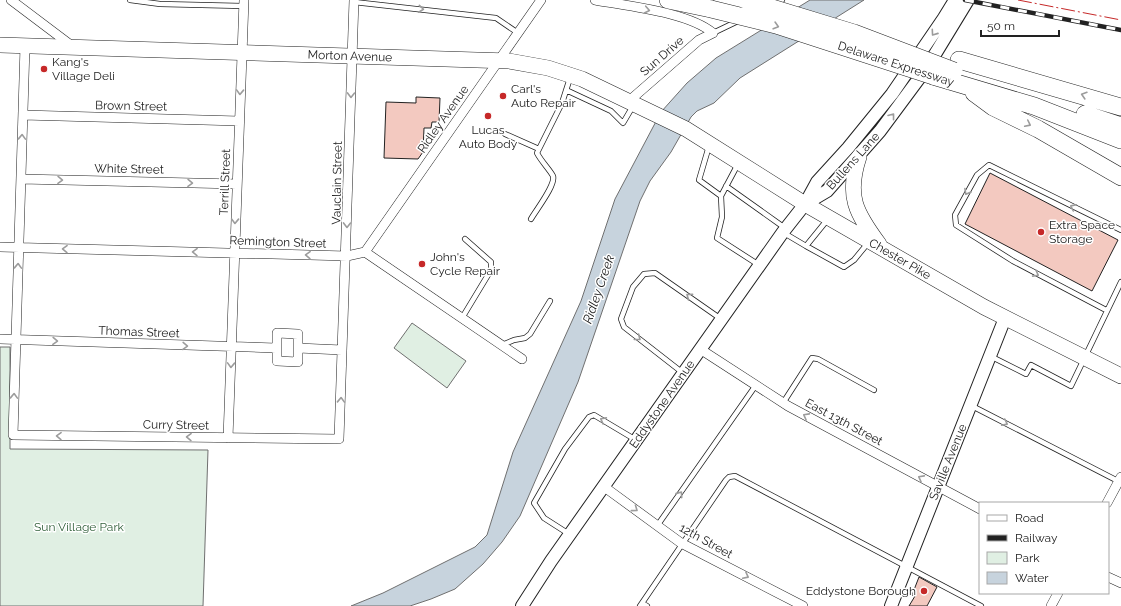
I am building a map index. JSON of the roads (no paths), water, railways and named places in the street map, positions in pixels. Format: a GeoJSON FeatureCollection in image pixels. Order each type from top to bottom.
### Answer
{"type":"FeatureCollection","features":[{"type":"Feature","properties":{"kind":"highway","name":"Delaware Expressway"},"geometry":{"type":"LineString","coordinates":[[668,0],[776,25],[957,74],[1121,126]]}},
{"type":"Feature","properties":{"kind":"highway","name":"Delaware Expressway"},"geometry":{"type":"LineString","coordinates":[[750,7],[854,33],[1121,140]]}},
{"type":"Feature","properties":{"kind":"highway"},"geometry":{"type":"LineString","coordinates":[[957,74],[1121,107]]}},
{"type":"Feature","properties":{"kind":"highway"},"geometry":{"type":"LineString","coordinates":[[957,74],[993,107],[1038,128],[1121,177]]}},
{"type":"Feature","properties":{"kind":"main road","name":"Morton Avenue"},"geometry":{"type":"LineString","coordinates":[[0,45],[498,61],[538,66],[571,74],[686,129]]}},
{"type":"Feature","properties":{"kind":"main road","name":"Chester Pike"},"geometry":{"type":"LineString","coordinates":[[686,129],[805,204],[1005,318],[1121,376]]}},
{"type":"Feature","properties":{"kind":"main road"},"geometry":{"type":"LineString","coordinates":[[859,157],[853,179],[854,202],[861,218],[884,249]]}},
{"type":"Feature","properties":{"kind":"street"},"geometry":{"type":"LineString","coordinates":[[11,0],[74,48]]}},
{"type":"Feature","properties":{"kind":"street"},"geometry":{"type":"LineString","coordinates":[[26,0],[26,11]]}},
{"type":"Feature","properties":{"kind":"street","name":"Ridley Avenue"},"geometry":{"type":"LineString","coordinates":[[365,252],[541,0]]}},
{"type":"Feature","properties":{"kind":"street"},"geometry":{"type":"LineString","coordinates":[[595,0],[683,19],[702,25],[713,33]]}},
{"type":"Feature","properties":{"kind":"street","name":"Bullens Lane"},"geometry":{"type":"LineString","coordinates":[[805,204],[817,182],[852,143],[892,94],[955,0]]}},
{"type":"Feature","properties":{"kind":"street","name":"Bullens Lane"},"geometry":{"type":"LineString","coordinates":[[805,204],[827,191],[859,157],[903,102],[952,28],[968,0]]}},
{"type":"Feature","properties":{"kind":"street","name":"Vauclain Street"},"geometry":{"type":"LineString","coordinates":[[339,439],[347,256],[354,1]]}},
{"type":"Feature","properties":{"kind":"street","name":"Terrill Street"},"geometry":{"type":"LineString","coordinates":[[228,438],[243,3]]}},
{"type":"Feature","properties":{"kind":"street","name":"Sun Drive"},"geometry":{"type":"LineString","coordinates":[[632,102],[699,40],[713,33]]}},
{"type":"Feature","properties":{"kind":"street"},"geometry":{"type":"LineString","coordinates":[[16,340],[25,46]]}},
{"type":"Feature","properties":{"kind":"street","name":"Brown Street"},"geometry":{"type":"LineString","coordinates":[[23,115],[239,121]]}},
{"type":"Feature","properties":{"kind":"street","name":"White Street"},"geometry":{"type":"LineString","coordinates":[[21,179],[237,184]]}},
{"type":"Feature","properties":{"kind":"street","name":"Eddystone Avenue"},"geometry":{"type":"LineString","coordinates":[[522,606],[603,486],[784,230],[805,204]]}},
{"type":"Feature","properties":{"kind":"street","name":"Remington Street"},"geometry":{"type":"LineString","coordinates":[[0,247],[347,256],[365,252]]}},
{"type":"Feature","properties":{"kind":"street"},"geometry":{"type":"LineString","coordinates":[[365,252],[522,359]]}},
{"type":"Feature","properties":{"kind":"street","name":"Saville Avenue"},"geometry":{"type":"LineString","coordinates":[[891,606],[905,566],[1005,318]]}},
{"type":"Feature","properties":{"kind":"street"},"geometry":{"type":"LineString","coordinates":[[277,333],[298,334],[298,348],[298,362],[276,361],[277,333]]}},
{"type":"Feature","properties":{"kind":"street","name":"Thomas Street"},"geometry":{"type":"LineString","coordinates":[[0,339],[276,348]]}},
{"type":"Feature","properties":{"kind":"street","name":"Curry Street"},"geometry":{"type":"LineString","coordinates":[[16,340],[13,435],[339,439]]}},
{"type":"Feature","properties":{"kind":"street"},"geometry":{"type":"LineString","coordinates":[[298,348],[342,350]]}},
{"type":"Feature","properties":{"kind":"street","name":"East 13th Street"},"geometry":{"type":"LineString","coordinates":[[700,349],[783,403],[979,508]]}},
{"type":"Feature","properties":{"kind":"street"},"geometry":{"type":"LineString","coordinates":[[1108,502],[1120,480]]}},
{"type":"Feature","properties":{"kind":"street","name":"12th Street"},"geometry":{"type":"LineString","coordinates":[[603,486],[681,543],[804,606]]}},
{"type":"Feature","properties":{"kind":"street"},"geometry":{"type":"LineString","coordinates":[[1109,577],[1121,583]]}},
{"type":"Feature","properties":{"kind":"street"},"geometry":{"type":"LineString","coordinates":[[1051,606],[1057,594]]}},
{"type":"Feature","properties":{"kind":"lane"},"geometry":{"type":"LineString","coordinates":[[130,0],[160,4],[243,3]]}},
{"type":"Feature","properties":{"kind":"lane"},"geometry":{"type":"LineString","coordinates":[[761,10],[782,0]]}},
{"type":"Feature","properties":{"kind":"lane"},"geometry":{"type":"LineString","coordinates":[[354,1],[496,18],[518,33]]}},
{"type":"Feature","properties":{"kind":"lane"},"geometry":{"type":"LineString","coordinates":[[713,33],[750,7]]}},
{"type":"Feature","properties":{"kind":"lane"},"geometry":{"type":"LineString","coordinates":[[531,219],[554,183],[552,175],[541,162],[537,153],[562,103],[571,74]]}},
{"type":"Feature","properties":{"kind":"lane"},"geometry":{"type":"LineString","coordinates":[[566,90],[611,111],[623,123],[632,102]]}},
{"type":"Feature","properties":{"kind":"lane"},"geometry":{"type":"LineString","coordinates":[[505,134],[539,149]]}},
{"type":"Feature","properties":{"kind":"lane"},"geometry":{"type":"LineString","coordinates":[[710,144],[699,180],[720,196]]}},
{"type":"Feature","properties":{"kind":"lane"},"geometry":{"type":"LineString","coordinates":[[739,162],[720,196],[722,217],[717,238],[759,265]]}},
{"type":"Feature","properties":{"kind":"lane"},"geometry":{"type":"LineString","coordinates":[[1106,310],[1013,261],[956,225],[955,215],[977,174],[989,165],[1121,230]]}},
{"type":"Feature","properties":{"kind":"lane"},"geometry":{"type":"LineString","coordinates":[[726,186],[806,246],[844,267],[854,260],[870,241]]}},
{"type":"Feature","properties":{"kind":"lane"},"geometry":{"type":"LineString","coordinates":[[806,246],[829,218]]}},
{"type":"Feature","properties":{"kind":"lane"},"geometry":{"type":"LineString","coordinates":[[462,318],[491,270],[490,262],[465,239]]}},
{"type":"Feature","properties":{"kind":"lane"},"geometry":{"type":"LineString","coordinates":[[684,373],[624,327],[620,319],[634,287],[644,274],[655,273],[721,319]]}},
{"type":"Feature","properties":{"kind":"lane"},"geometry":{"type":"LineString","coordinates":[[990,356],[1026,374],[1030,365],[1071,386],[1106,310],[1121,282]]}},
{"type":"Feature","properties":{"kind":"lane"},"geometry":{"type":"LineString","coordinates":[[502,345],[514,340],[525,338],[530,334],[550,301]]}},
{"type":"Feature","properties":{"kind":"lane"},"geometry":{"type":"LineString","coordinates":[[783,403],[812,358],[818,359],[874,390]]}},
{"type":"Feature","properties":{"kind":"lane"},"geometry":{"type":"LineString","coordinates":[[657,526],[756,385]]}},
{"type":"Feature","properties":{"kind":"lane"},"geometry":{"type":"LineString","coordinates":[[970,406],[1120,480]]}},
{"type":"Feature","properties":{"kind":"lane"},"geometry":{"type":"LineString","coordinates":[[569,535],[544,518],[534,503],[565,449],[589,417],[594,415],[636,440]]}},
{"type":"Feature","properties":{"kind":"lane"},"geometry":{"type":"LineString","coordinates":[[647,606],[641,605],[681,543],[726,480],[729,477],[735,476],[981,606]]}},
{"type":"Feature","properties":{"kind":"water","name":"Ridley Creek"},"geometry":{"type":"Polygon","coordinates":[[[810,0],[864,0],[740,78],[714,103],[697,111],[691,117],[671,152],[650,181],[640,201],[578,382],[520,516],[502,542],[483,564],[455,589],[410,606],[351,606],[383,593],[475,547],[487,535],[513,452],[581,301],[615,199],[661,112],[687,83],[716,58],[810,0]]]}},
{"type":"Feature","properties":{"kind":"railway"},"geometry":{"type":"LineString","coordinates":[[965,0],[1121,30]]}},
{"type":"Feature","properties":{"kind":"place","name":"Kang's Village Deli"},"geometry":{"type":"Point","coordinates":[44,69]}},
{"type":"Feature","properties":{"kind":"place","name":"Carl's Auto Repair"},"geometry":{"type":"Point","coordinates":[503,96]}},
{"type":"Feature","properties":{"kind":"place","name":"Lucas Auto Body"},"geometry":{"type":"Point","coordinates":[488,116]}},
{"type":"Feature","properties":{"kind":"place","name":"Extra Space Storage"},"geometry":{"type":"Point","coordinates":[1041,232]}},
{"type":"Feature","properties":{"kind":"place","name":"John's Cycle Repair"},"geometry":{"type":"Point","coordinates":[422,264]}},
{"type":"Feature","properties":{"kind":"place","name":"Eddystone Borough"},"geometry":{"type":"Point","coordinates":[924,591]}},
{"type":"Feature","properties":{"kind":"park label","name":"Sun Village Park"},"geometry":{"type":"Point","coordinates":[79,527]}}]}
